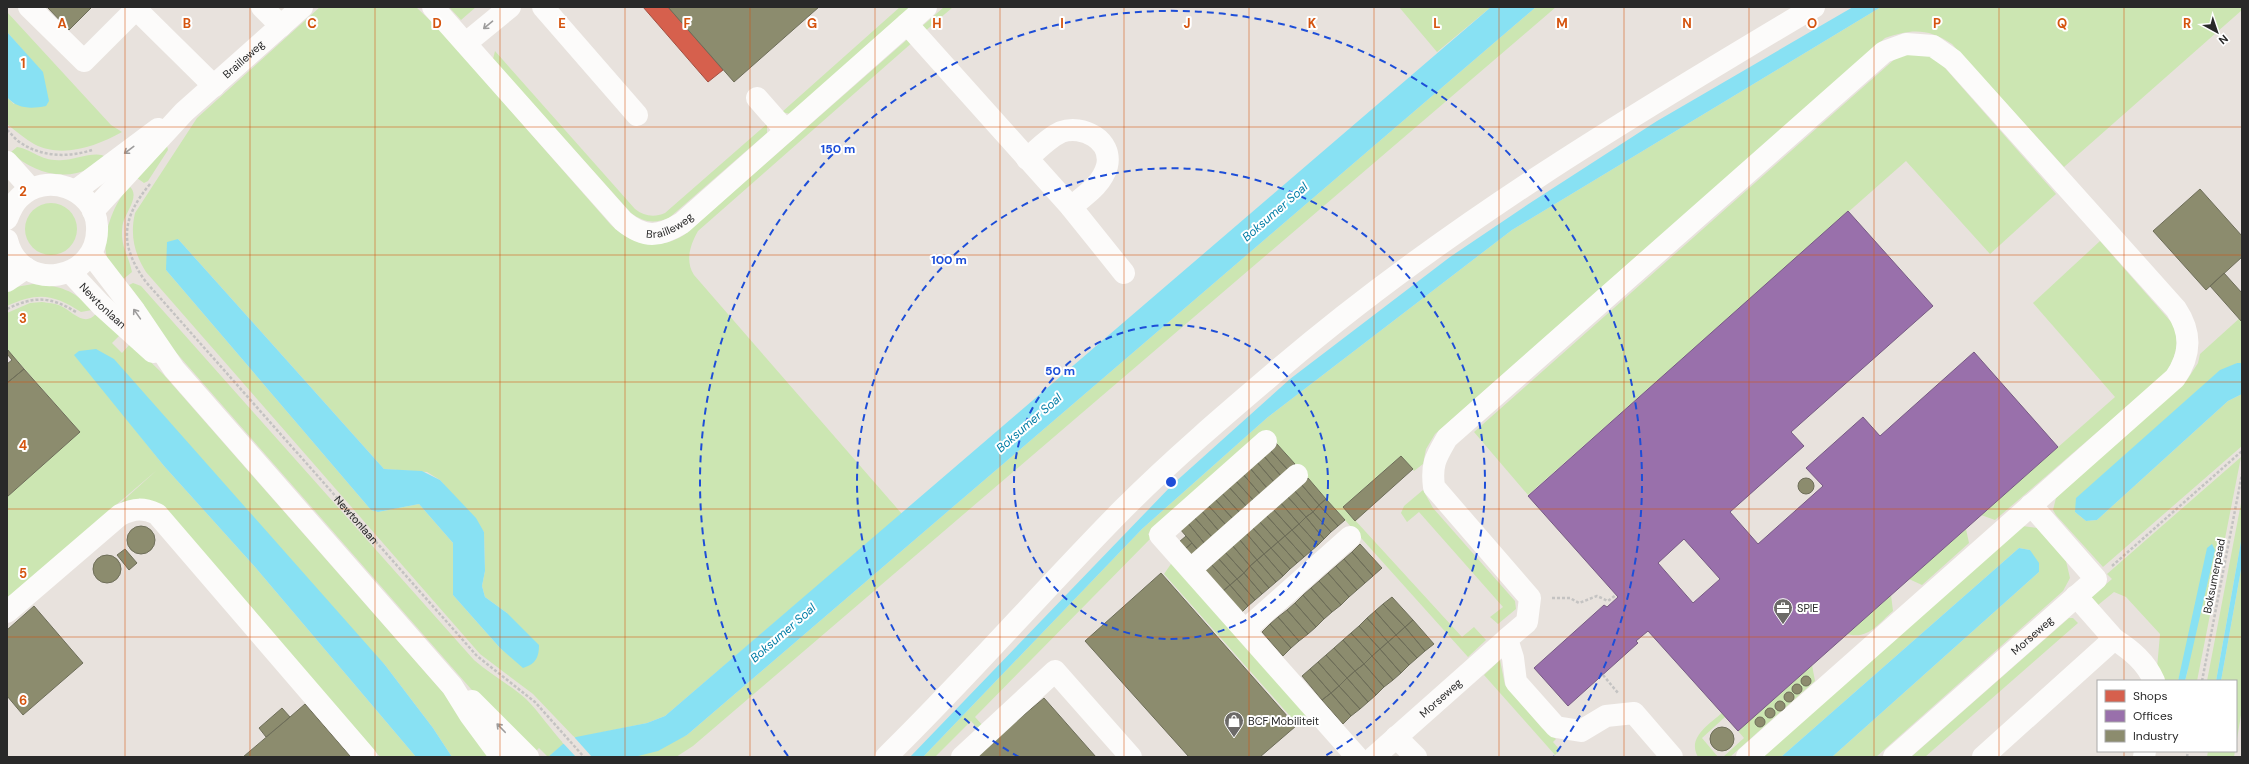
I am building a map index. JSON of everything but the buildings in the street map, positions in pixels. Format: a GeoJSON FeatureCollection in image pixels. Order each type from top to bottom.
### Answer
{"type":"FeatureCollection","features":[{"type":"Feature","properties":{"kind":"street"},"geometry":{"type":"LineString","coordinates":[[29,7],[84,61],[136,9],[214,86]]}},
{"type":"Feature","properties":{"kind":"street"},"geometry":{"type":"LineString","coordinates":[[262,7],[281,26]]}},
{"type":"Feature","properties":{"kind":"street","name":"Brailleweg"},"geometry":{"type":"LineString","coordinates":[[93,211],[184,112],[302,7]]}},
{"type":"Feature","properties":{"kind":"street","name":"Brailleweg"},"geometry":{"type":"LineString","coordinates":[[433,7],[623,221],[641,233],[661,233],[682,223],[926,7]]}},
{"type":"Feature","properties":{"kind":"street"},"geometry":{"type":"LineString","coordinates":[[466,43],[510,7]]}},
{"type":"Feature","properties":{"kind":"street"},"geometry":{"type":"LineString","coordinates":[[543,7],[637,115]]}},
{"type":"Feature","properties":{"kind":"street"},"geometry":{"type":"LineString","coordinates":[[886,757],[1124,508],[1282,366],[1438,246],[1528,182],[1648,106],[1814,7]]}},
{"type":"Feature","properties":{"kind":"street"},"geometry":{"type":"LineString","coordinates":[[907,24],[1070,207],[1124,274]]}},
{"type":"Feature","properties":{"kind":"street"},"geometry":{"type":"LineString","coordinates":[[1530,598],[1434,487],[1432,471],[1434,460],[1447,438],[1884,52],[1906,44],[1933,46],[1953,60],[2176,309],[2184,321],[2188,333],[2187,357],[2175,378],[1747,757]]}},
{"type":"Feature","properties":{"kind":"street"},"geometry":{"type":"LineString","coordinates":[[758,98],[786,131]]}},
{"type":"Feature","properties":{"kind":"street","name":"Brailleweg"},"geometry":{"type":"LineString","coordinates":[[75,191],[138,143],[184,112]]}},
{"type":"Feature","properties":{"kind":"street"},"geometry":{"type":"LineString","coordinates":[[1027,159],[1051,138],[1071,129],[1083,130],[1101,141],[1108,154],[1106,167],[1101,178],[1094,188],[1070,207]]}},
{"type":"Feature","properties":{"kind":"street"},"geometry":{"type":"LineString","coordinates":[[7,162],[31,189]]}},
{"type":"Feature","properties":{"kind":"street"},"geometry":{"type":"LineString","coordinates":[[8,245],[15,259],[26,268],[40,275],[55,276],[70,272],[82,265],[91,254],[97,233],[93,211],[84,198],[75,191],[59,185],[45,184],[31,189],[19,197],[9,208]]}},
{"type":"Feature","properties":{"kind":"street","name":"Newtonlaan"},"geometry":{"type":"LineString","coordinates":[[91,254],[134,310],[174,369],[452,686],[470,715],[501,757]]}},
{"type":"Feature","properties":{"kind":"street"},"geometry":{"type":"LineString","coordinates":[[7,281],[26,268]]}},
{"type":"Feature","properties":{"kind":"street","name":"Newtonlaan"},"geometry":{"type":"LineString","coordinates":[[70,272],[123,326],[174,369]]}},
{"type":"Feature","properties":{"kind":"street"},"geometry":{"type":"LineString","coordinates":[[1266,441],[1160,535],[1357,757]]}},
{"type":"Feature","properties":{"kind":"street"},"geometry":{"type":"LineString","coordinates":[[1191,569],[1296,475]]}},
{"type":"Feature","properties":{"kind":"street"},"geometry":{"type":"LineString","coordinates":[[2031,505],[2096,579]]}},
{"type":"Feature","properties":{"kind":"street"},"geometry":{"type":"LineString","coordinates":[[7,612],[120,514],[131,510],[144,508],[157,514],[366,757]]}},
{"type":"Feature","properties":{"kind":"street"},"geometry":{"type":"LineString","coordinates":[[1245,630],[1350,536]]}},
{"type":"Feature","properties":{"kind":"street","name":"Morseweg"},"geometry":{"type":"LineString","coordinates":[[1894,757],[2096,579]]}},
{"type":"Feature","properties":{"kind":"street"},"geometry":{"type":"LineString","coordinates":[[2076,596],[2114,639],[2129,649],[2142,662],[2153,680]]}},
{"type":"Feature","properties":{"kind":"street","name":"Morseweg"},"geometry":{"type":"LineString","coordinates":[[1374,757],[1527,622],[1530,598]]}},
{"type":"Feature","properties":{"kind":"street"},"geometry":{"type":"LineString","coordinates":[[1507,639],[1513,658],[1516,682],[1556,727],[1581,731],[1606,716],[1634,713],[1672,757]]}},
{"type":"Feature","properties":{"kind":"street"},"geometry":{"type":"LineString","coordinates":[[1982,757],[2114,639]]}},
{"type":"Feature","properties":{"kind":"street"},"geometry":{"type":"LineString","coordinates":[[962,757],[1055,671],[1131,757]]}},
{"type":"Feature","properties":{"kind":"street","name":"Newtonlaan"},"geometry":{"type":"LineString","coordinates":[[452,686],[481,708],[528,757]]}},
{"type":"Feature","properties":{"kind":"street"},"geometry":{"type":"LineString","coordinates":[[1396,737],[1416,757]]}},
{"type":"Feature","properties":{"kind":"path"},"geometry":{"type":"LineString","coordinates":[[7,130],[17,141],[32,149],[51,155],[72,154],[97,148]]}},
{"type":"Feature","properties":{"kind":"path","name":"Newtonlaan"},"geometry":{"type":"LineString","coordinates":[[143,192],[130,213],[126,234],[129,253],[139,272],[477,656],[526,694],[584,757]]}},
{"type":"Feature","properties":{"kind":"path"},"geometry":{"type":"LineString","coordinates":[[2096,579],[2242,451]]}},
{"type":"Feature","properties":{"kind":"path","name":"Boksumerpaad"},"geometry":{"type":"LineString","coordinates":[[2202,680],[2242,474]]}},
{"type":"Feature","properties":{"kind":"path"},"geometry":{"type":"LineString","coordinates":[[1530,598],[1570,598],[1579,602],[1597,596],[1608,601],[1616,595]]}},
{"type":"Feature","properties":{"kind":"green space"},"geometry":{"type":"Polygon","coordinates":[[[320,7],[416,7],[438,28],[611,225],[619,232],[636,241],[646,244],[665,243],[684,235],[910,37],[914,41],[698,231],[691,247],[689,259],[691,270],[694,275],[902,514],[665,716],[647,723],[575,738],[533,694],[480,654],[146,272],[134,244],[133,229],[135,213],[197,118],[320,7]],[[178,239],[166,270],[371,510],[378,512],[419,504],[453,543],[453,595],[500,648],[523,667],[507,613],[485,597],[482,586],[485,571],[484,532],[440,480],[427,472],[384,469],[178,239]]]}},
{"type":"Feature","properties":{"kind":"green space"},"geometry":{"type":"Polygon","coordinates":[[[449,7],[476,7],[461,20],[449,7]]]}},
{"type":"Feature","properties":{"kind":"green space"},"geometry":{"type":"Polygon","coordinates":[[[900,7],[910,7],[790,114],[782,112],[900,7]]]}},
{"type":"Feature","properties":{"kind":"green space"},"geometry":{"type":"Polygon","coordinates":[[[944,7],[953,7],[923,33],[920,28],[944,7]]]}},
{"type":"Feature","properties":{"kind":"green space"},"geometry":{"type":"Polygon","coordinates":[[[1399,7],[1491,7],[1437,52],[1399,7]]]}},
{"type":"Feature","properties":{"kind":"green space"},"geometry":{"type":"Polygon","coordinates":[[[1536,7],[1556,7],[693,746],[676,757],[634,757],[687,735],[1536,7]]]}},
{"type":"Feature","properties":{"kind":"green space"},"geometry":{"type":"Polygon","coordinates":[[[1881,7],[2242,7],[2242,10],[2064,167],[1952,44],[1935,35],[1919,32],[1903,33],[1885,38],[1435,434],[1426,449],[1423,464],[1414,471],[1401,456],[1343,507],[1462,637],[1474,627],[1486,640],[1468,657],[1265,431],[1148,534],[1151,538],[975,717],[985,728],[980,731],[971,721],[935,757],[923,757],[1142,529],[1268,417],[1512,230],[1881,7]]]}},
{"type":"Feature","properties":{"kind":"green space"},"geometry":{"type":"Polygon","coordinates":[[[7,12],[111,125],[122,132],[91,146],[79,149],[56,150],[34,144],[7,124],[7,97],[14,104],[42,72],[7,32],[7,12]]]}},
{"type":"Feature","properties":{"kind":"green space"},"geometry":{"type":"Polygon","coordinates":[[[495,51],[635,209],[646,215],[653,216],[665,213],[767,124],[767,133],[669,218],[658,221],[644,220],[631,213],[493,59],[495,51]]]}},
{"type":"Feature","properties":{"kind":"green space"},"geometry":{"type":"Polygon","coordinates":[[[1911,53],[1925,54],[1938,60],[2056,194],[1990,254],[1906,161],[1528,495],[1474,432],[1896,58],[1911,53]]]}},
{"type":"Feature","properties":{"kind":"green space"},"geometry":{"type":"Polygon","coordinates":[[[167,146],[168,150],[148,181],[144,183],[137,178],[167,146]]]}},
{"type":"Feature","properties":{"kind":"green space"},"geometry":{"type":"Polygon","coordinates":[[[17,147],[43,158],[55,160],[67,160],[97,155],[102,155],[105,157],[92,167],[80,172],[70,174],[48,173],[38,170],[19,159],[11,152],[17,147]]]}},
{"type":"Feature","properties":{"kind":"green space"},"geometry":{"type":"Polygon","coordinates":[[[129,186],[134,194],[132,204],[123,223],[122,237],[124,249],[132,272],[121,281],[108,260],[106,241],[107,231],[114,211],[129,186]]]}},
{"type":"Feature","properties":{"kind":"green space"},"geometry":{"type":"Polygon","coordinates":[[[46,203],[56,203],[66,207],[73,214],[77,224],[77,234],[73,244],[66,251],[56,255],[46,255],[36,251],[29,244],[25,234],[25,224],[29,214],[36,207],[46,203]]]}},
{"type":"Feature","properties":{"kind":"green space"},"geometry":{"type":"Polygon","coordinates":[[[2100,241],[2172,323],[2175,329],[2177,341],[2173,360],[2167,372],[1995,520],[1981,515],[2115,397],[2033,303],[2100,241]]]}},
{"type":"Feature","properties":{"kind":"green space"},"geometry":{"type":"Polygon","coordinates":[[[133,283],[141,286],[474,660],[526,699],[564,744],[548,757],[539,748],[535,752],[471,689],[152,325],[140,308],[144,305],[129,285],[133,283]]]}},
{"type":"Feature","properties":{"kind":"green space"},"geometry":{"type":"Polygon","coordinates":[[[33,284],[51,286],[66,290],[79,297],[92,310],[81,312],[53,298],[45,297],[28,298],[7,306],[7,291],[16,287],[33,284]]]}},
{"type":"Feature","properties":{"kind":"green space"},"geometry":{"type":"Polygon","coordinates":[[[42,302],[59,305],[83,319],[92,318],[96,314],[121,334],[112,343],[122,353],[131,343],[164,375],[447,697],[490,757],[452,757],[433,728],[385,665],[125,417],[164,466],[255,567],[416,757],[380,757],[164,507],[116,507],[157,470],[7,598],[7,497],[80,432],[7,349],[7,313],[30,303],[42,302]]]}},
{"type":"Feature","properties":{"kind":"green space"},"geometry":{"type":"Polygon","coordinates":[[[2242,316],[2242,363],[2237,363],[2075,512],[2086,521],[2097,520],[2228,401],[2242,394],[2242,446],[2103,567],[2056,515],[2053,510],[2056,498],[2187,380],[2198,363],[2200,354],[2242,316]]]}},
{"type":"Feature","properties":{"kind":"green space"},"geometry":{"type":"Polygon","coordinates":[[[2241,457],[2197,680],[2185,680],[2188,669],[2189,639],[2178,680],[2163,680],[2157,668],[2160,634],[2126,597],[2114,592],[2098,605],[2091,597],[2112,579],[2107,574],[2241,457]]]}},
{"type":"Feature","properties":{"kind":"green space"},"geometry":{"type":"Polygon","coordinates":[[[1423,490],[1433,508],[1515,601],[1516,609],[1498,624],[1490,617],[1503,607],[1419,512],[1407,522],[1401,513],[1404,506],[1423,490]]]}},
{"type":"Feature","properties":{"kind":"green space"},"geometry":{"type":"Polygon","coordinates":[[[2242,498],[2242,536],[2216,680],[2207,680],[2242,498]]]}},
{"type":"Feature","properties":{"kind":"green space"},"geometry":{"type":"Polygon","coordinates":[[[2022,526],[2037,528],[2066,561],[2070,578],[2063,591],[1876,757],[1832,757],[2039,572],[2030,550],[2019,548],[1781,757],[1763,757],[2022,526]]]}},
{"type":"Feature","properties":{"kind":"green space"},"geometry":{"type":"Polygon","coordinates":[[[1966,529],[1969,543],[1922,585],[1909,579],[1966,529]]]}},
{"type":"Feature","properties":{"kind":"green space"},"geometry":{"type":"Polygon","coordinates":[[[1173,561],[1308,715],[1297,724],[1164,574],[1173,561]]]}},
{"type":"Feature","properties":{"kind":"green space"},"geometry":{"type":"Polygon","coordinates":[[[2242,564],[2242,709],[2237,739],[2237,680],[2221,680],[2242,564]]]}},
{"type":"Feature","properties":{"kind":"green space"},"geometry":{"type":"Polygon","coordinates":[[[1891,595],[1893,611],[1877,626],[1861,635],[1847,634],[1891,595]]]}},
{"type":"Feature","properties":{"kind":"green space"},"geometry":{"type":"Polygon","coordinates":[[[2069,618],[2073,618],[2078,623],[1925,757],[1911,757],[2069,618]]]}},
{"type":"Feature","properties":{"kind":"green space"},"geometry":{"type":"Polygon","coordinates":[[[1500,660],[1505,685],[1542,728],[1556,739],[1553,742],[1560,750],[1555,755],[1484,675],[1500,660]]]}},
{"type":"Feature","properties":{"kind":"green space"},"geometry":{"type":"Polygon","coordinates":[[[1812,665],[1815,681],[1730,757],[1723,757],[1744,738],[1738,731],[1812,665]]]}},
{"type":"Feature","properties":{"kind":"green space"},"geometry":{"type":"Polygon","coordinates":[[[1722,713],[1725,717],[1702,738],[1718,757],[1698,757],[1695,750],[1697,738],[1705,727],[1722,713]]]}},
{"type":"Feature","properties":{"kind":"green space"},"geometry":{"type":"Polygon","coordinates":[[[2208,752],[2235,752],[2234,757],[2207,757],[2208,752]]]}},
{"type":"Feature","properties":{"kind":"water","name":"Boksumer Soal"},"geometry":{"type":"Polygon","coordinates":[[[1491,7],[1536,7],[687,735],[658,751],[634,757],[548,757],[563,744],[576,737],[647,723],[665,716],[1491,7]]]}},
{"type":"Feature","properties":{"kind":"water"},"geometry":{"type":"Polygon","coordinates":[[[1853,7],[1881,7],[1512,230],[1268,417],[1142,529],[923,757],[910,757],[1173,484],[1290,379],[1450,257],[1530,203],[1657,121],[1853,7]]]}},
{"type":"Feature","properties":{"kind":"water"},"geometry":{"type":"Polygon","coordinates":[[[7,32],[43,72],[49,101],[46,106],[30,108],[20,106],[15,104],[7,97],[7,32]]]}},
{"type":"Feature","properties":{"kind":"water"},"geometry":{"type":"Polygon","coordinates":[[[178,239],[384,469],[422,471],[440,480],[476,518],[484,532],[485,571],[482,586],[485,597],[507,613],[539,645],[536,660],[534,662],[523,668],[500,648],[453,595],[453,543],[419,504],[378,512],[371,510],[166,270],[167,242],[178,239]]]}},
{"type":"Feature","properties":{"kind":"water"},"geometry":{"type":"Polygon","coordinates":[[[96,349],[114,359],[385,665],[433,728],[452,757],[416,757],[255,567],[164,466],[74,355],[79,351],[96,349]]]}},
{"type":"Feature","properties":{"kind":"water"},"geometry":{"type":"Polygon","coordinates":[[[2237,363],[2242,363],[2242,394],[2228,401],[2097,520],[2086,521],[2075,512],[2076,498],[2220,370],[2237,363]]]}},
{"type":"Feature","properties":{"kind":"water"},"geometry":{"type":"Polygon","coordinates":[[[2242,536],[2242,564],[2221,680],[2216,680],[2242,536]]]}},
{"type":"Feature","properties":{"kind":"water"},"geometry":{"type":"Polygon","coordinates":[[[2212,544],[2215,550],[2185,680],[2178,680],[2207,548],[2212,544]]]}},
{"type":"Feature","properties":{"kind":"water"},"geometry":{"type":"Polygon","coordinates":[[[2019,548],[2030,550],[2039,563],[2039,572],[1832,757],[1781,757],[2019,548]]]}},
{"type":"Feature","properties":{"kind":"pier"},"geometry":{"type":"Polygon","coordinates":[[[573,736],[592,757],[576,757],[562,742],[573,736]]]}},
{"type":"Feature","properties":{"kind":"place","name":"SPIE"},"geometry":{"type":"Point","coordinates":[1783,625]}},
{"type":"Feature","properties":{"kind":"place","name":"BCF Mobiliteit"},"geometry":{"type":"Point","coordinates":[1234,738]}}]}
